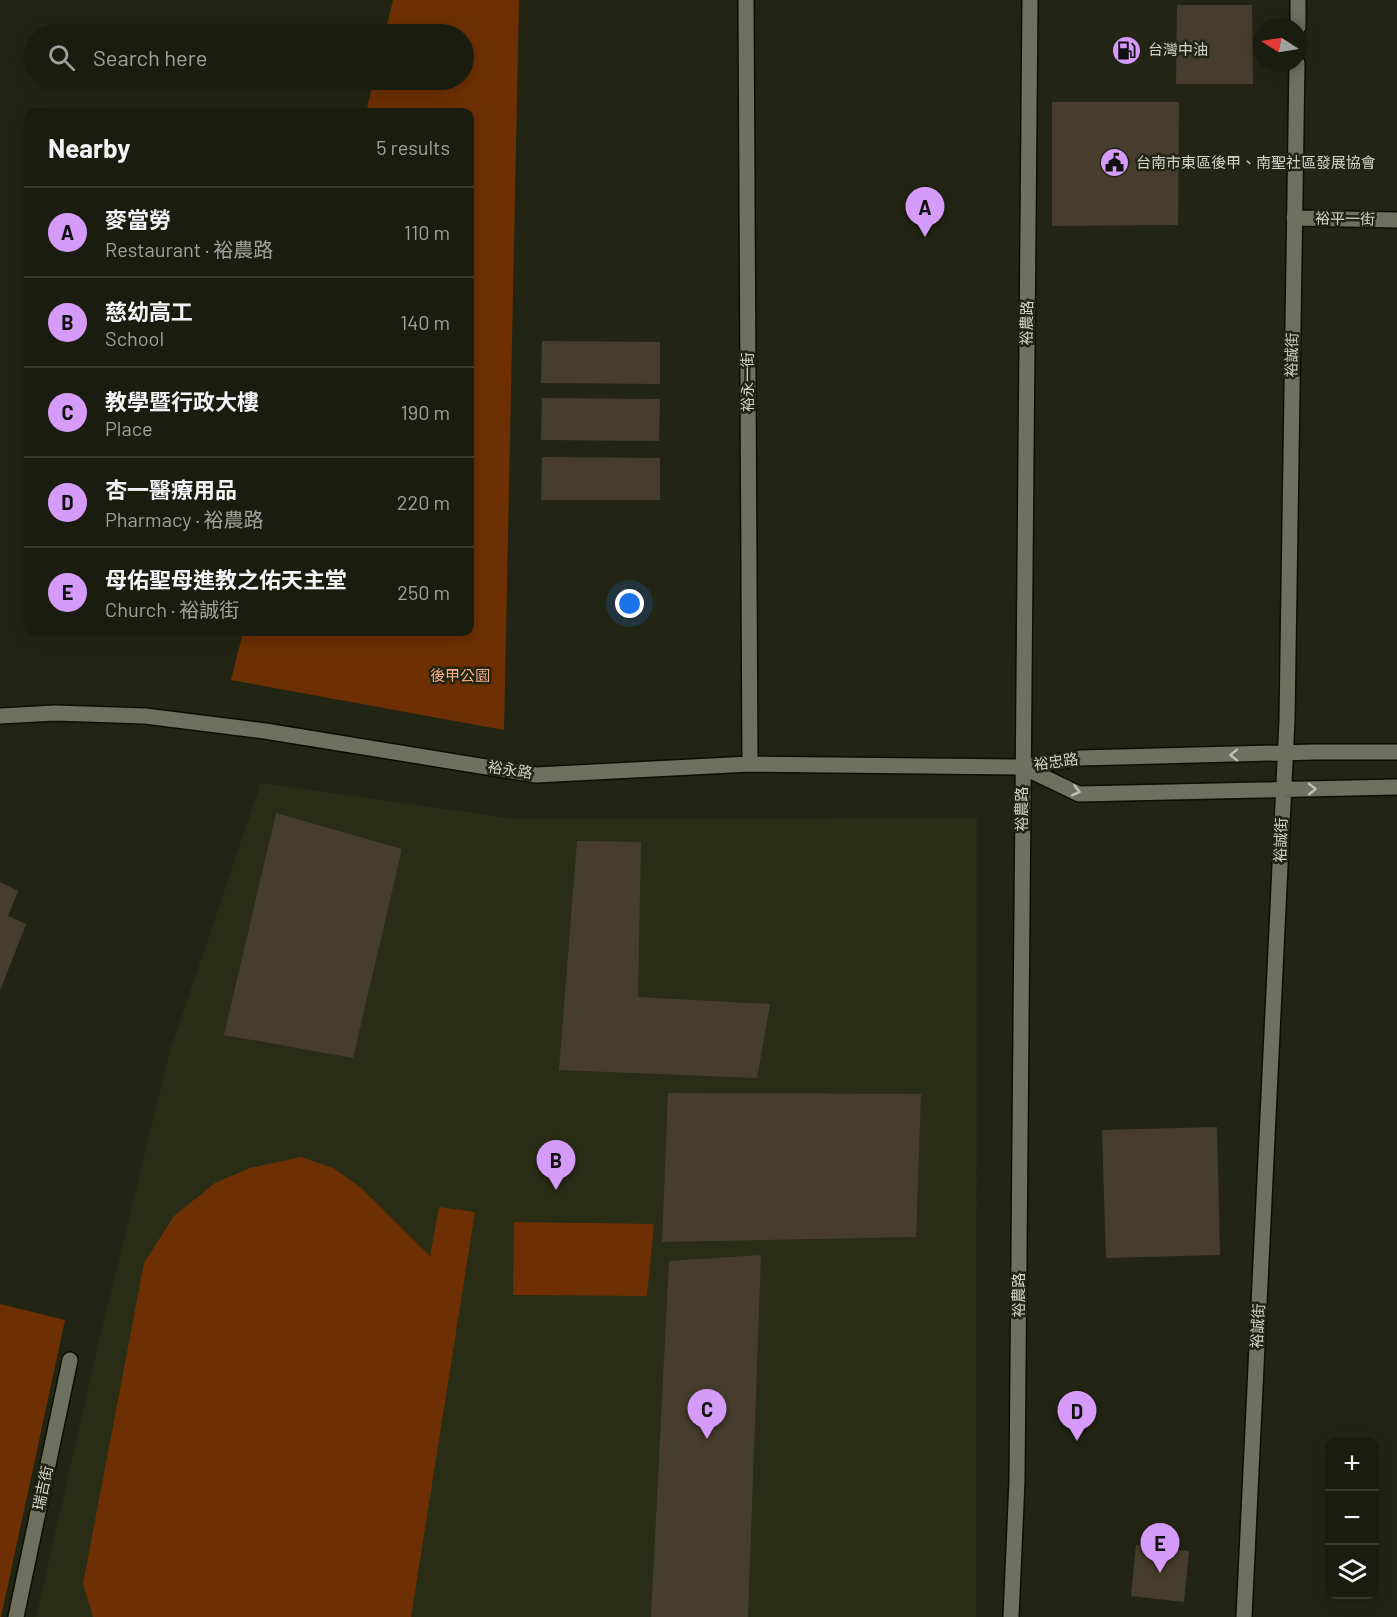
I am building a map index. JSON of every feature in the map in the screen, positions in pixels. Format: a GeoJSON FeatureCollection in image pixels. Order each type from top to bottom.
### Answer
{"type":"FeatureCollection","features":[{"type":"Feature","properties":{"kind":"street","name":"裕永一街"},"geometry":{"type":"LineString","coordinates":[[746,0],[750,764]]}},
{"type":"Feature","properties":{"kind":"street","name":"裕農路"},"geometry":{"type":"LineString","coordinates":[[1011,1617],[1017,1481],[1030,0]]}},
{"type":"Feature","properties":{"kind":"street"},"geometry":{"type":"LineString","coordinates":[[1298,0],[1298,18]]}},
{"type":"Feature","properties":{"kind":"street","name":"裕誠街"},"geometry":{"type":"LineString","coordinates":[[1244,1617],[1287,720],[1297,72]]}},
{"type":"Feature","properties":{"kind":"street","name":"裕平一街"},"geometry":{"type":"LineString","coordinates":[[1294,218],[1397,220]]}},
{"type":"Feature","properties":{"kind":"street","name":"裕永路"},"geometry":{"type":"LineString","coordinates":[[0,716],[55,712],[145,716],[265,731],[536,775],[750,764],[1023,767]]}},
{"type":"Feature","properties":{"kind":"street","name":"裕忠路"},"geometry":{"type":"LineString","coordinates":[[1023,767],[1077,758],[1397,752]]}},
{"type":"Feature","properties":{"kind":"street","name":"裕忠路"},"geometry":{"type":"LineString","coordinates":[[1023,767],[1076,793],[1397,787]]}},
{"type":"Feature","properties":{"kind":"street","name":"瑞吉街"},"geometry":{"type":"LineString","coordinates":[[16,1617],[70,1360]]}},
{"type":"Feature","properties":{"kind":"shaded area"},"geometry":{"type":"Polygon","coordinates":[[[261,783],[515,819],[977,818],[976,1617],[36,1617],[102,1328],[170,1051],[261,783]]]}},
{"type":"Feature","properties":{"kind":"green space","name":"後甲公園"},"geometry":{"type":"Polygon","coordinates":[[[393,0],[519,0],[504,730],[231,680],[242,636],[474,636],[474,108],[367,108],[372,90],[474,90],[474,24],[387,24],[393,0]]]}},
{"type":"Feature","properties":{"kind":"green space"},"geometry":{"type":"Polygon","coordinates":[[[301,1157],[333,1168],[360,1187],[430,1256],[439,1207],[475,1212],[411,1617],[93,1617],[83,1584],[144,1263],[174,1216],[215,1183],[250,1168],[301,1157]]]}},
{"type":"Feature","properties":{"kind":"green space"},"geometry":{"type":"Polygon","coordinates":[[[514,1222],[654,1224],[647,1296],[513,1295],[514,1222]]]}},
{"type":"Feature","properties":{"kind":"green space"},"geometry":{"type":"Polygon","coordinates":[[[0,1304],[65,1320],[1,1617],[0,1617],[0,1304]]]}},
{"type":"Feature","properties":{"kind":"building"},"geometry":{"type":"Polygon","coordinates":[[[1177,5],[1252,5],[1253,84],[1176,84],[1177,5]]]}},
{"type":"Feature","properties":{"kind":"building","name":"台南市東區後甲、南聖社區發展協會"},"geometry":{"type":"Polygon","coordinates":[[[1052,102],[1179,102],[1178,225],[1052,226],[1052,102]]]}},
{"type":"Feature","properties":{"kind":"building"},"geometry":{"type":"Polygon","coordinates":[[[542,341],[660,342],[660,384],[541,383],[542,341]]]}},
{"type":"Feature","properties":{"kind":"building"},"geometry":{"type":"Polygon","coordinates":[[[542,398],[660,399],[659,441],[541,440],[542,398]]]}},
{"type":"Feature","properties":{"kind":"building"},"geometry":{"type":"Polygon","coordinates":[[[542,457],[660,458],[660,500],[541,500],[542,457]]]}},
{"type":"Feature","properties":{"kind":"building"},"geometry":{"type":"Polygon","coordinates":[[[276,813],[402,849],[353,1058],[224,1035],[276,813]]]}},
{"type":"Feature","properties":{"kind":"building"},"geometry":{"type":"Polygon","coordinates":[[[577,841],[641,842],[638,997],[770,1004],[757,1078],[559,1070],[577,841]]]}},
{"type":"Feature","properties":{"kind":"building"},"geometry":{"type":"Polygon","coordinates":[[[0,882],[18,891],[8,916],[26,924],[0,991],[0,882]]]}},
{"type":"Feature","properties":{"kind":"building"},"geometry":{"type":"Polygon","coordinates":[[[668,1093],[921,1094],[916,1237],[662,1242],[668,1093]]]}},
{"type":"Feature","properties":{"kind":"building"},"geometry":{"type":"Polygon","coordinates":[[[1217,1127],[1220,1255],[1106,1258],[1102,1130],[1217,1127]]]}},
{"type":"Feature","properties":{"kind":"building"},"geometry":{"type":"Polygon","coordinates":[[[761,1255],[748,1617],[651,1617],[669,1261],[761,1255]]]}},
{"type":"Feature","properties":{"kind":"building"},"geometry":{"type":"Polygon","coordinates":[[[1136,1545],[1189,1551],[1184,1602],[1131,1596],[1136,1545]]]}},
{"type":"Feature","properties":{"kind":"place","name":"台灣中油"},"geometry":{"type":"Point","coordinates":[1127,50]}},
{"type":"Feature","properties":{"kind":"place","name":"台南市東區後甲、南聖社區發展協會"},"geometry":{"type":"Point","coordinates":[1115,163]}},
{"type":"Feature","properties":{"kind":"place","name":"麥當勞"},"geometry":{"type":"Point","coordinates":[925,237]}},
{"type":"Feature","properties":{"kind":"place","name":"慈幼高工"},"geometry":{"type":"Point","coordinates":[556,1190]}},
{"type":"Feature","properties":{"kind":"place","name":"教學暨行政大樓"},"geometry":{"type":"Point","coordinates":[707,1439]}},
{"type":"Feature","properties":{"kind":"place","name":"杏一醫療用品"},"geometry":{"type":"Point","coordinates":[1077,1441]}},
{"type":"Feature","properties":{"kind":"place","name":"母佑聖母進教之佑天主堂"},"geometry":{"type":"Point","coordinates":[1160,1573]}}]}
